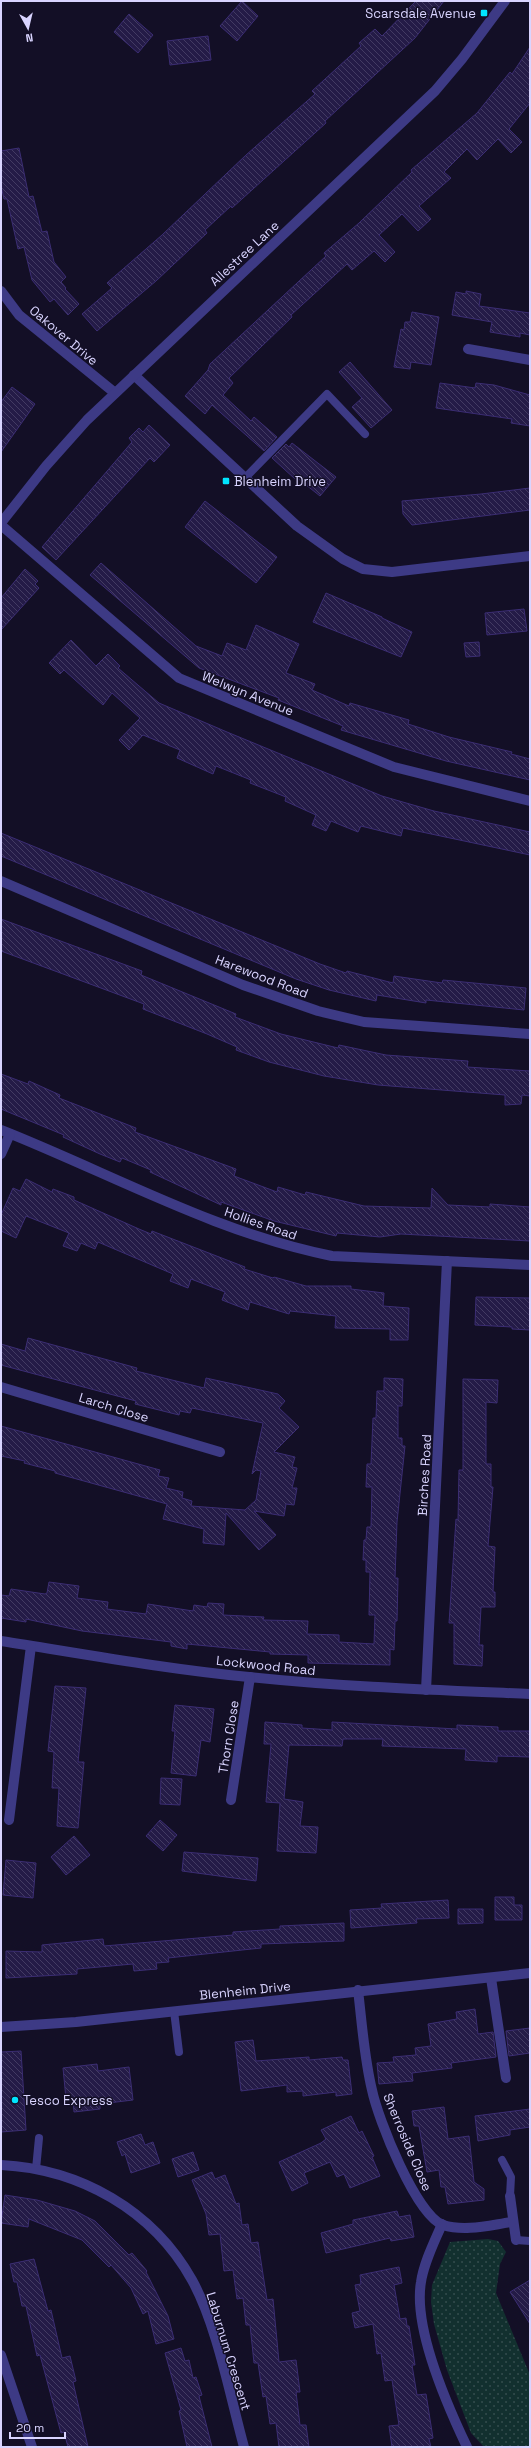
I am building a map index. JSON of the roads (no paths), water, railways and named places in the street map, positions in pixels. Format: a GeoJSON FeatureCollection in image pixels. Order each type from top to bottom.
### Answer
{"type":"FeatureCollection","features":[{"type":"Feature","properties":{"kind":"street","name":"Allestree Lane"},"geometry":{"type":"LineString","coordinates":[[1,524],[69,438],[280,236],[403,124],[462,59],[505,1]]}},
{"type":"Feature","properties":{"kind":"street","name":"Oakover Drive"},"geometry":{"type":"LineString","coordinates":[[1,291],[19,315],[115,393]]}},
{"type":"Feature","properties":{"kind":"street"},"geometry":{"type":"LineString","coordinates":[[468,349],[530,360]]}},
{"type":"Feature","properties":{"kind":"street"},"geometry":{"type":"LineString","coordinates":[[134,375],[244,479],[321,545],[363,569],[392,572],[530,556]]}},
{"type":"Feature","properties":{"kind":"street","name":"Welwyn Avenue"},"geometry":{"type":"LineString","coordinates":[[1,524],[179,678],[394,767],[530,801]]}},
{"type":"Feature","properties":{"kind":"street","name":"Harewood Road"},"geometry":{"type":"LineString","coordinates":[[1,881],[243,985],[318,1011],[364,1022],[530,1034]]}},
{"type":"Feature","properties":{"kind":"street"},"geometry":{"type":"LineString","coordinates":[[1,1154],[5,1132]]}},
{"type":"Feature","properties":{"kind":"street","name":"Hollies Road"},"geometry":{"type":"LineString","coordinates":[[5,1132],[207,1218],[264,1239],[332,1256],[530,1265]]}},
{"type":"Feature","properties":{"kind":"street","name":"Birches Road"},"geometry":{"type":"LineString","coordinates":[[426,1690],[447,1261]]}},
{"type":"Feature","properties":{"kind":"street","name":"Larch Close"},"geometry":{"type":"LineString","coordinates":[[1,1387],[220,1452]]}},
{"type":"Feature","properties":{"kind":"street","name":"Lockwood Road"},"geometry":{"type":"LineString","coordinates":[[1,1641],[169,1668],[250,1677],[366,1687],[530,1694]]}},
{"type":"Feature","properties":{"kind":"street"},"geometry":{"type":"LineString","coordinates":[[9,1820],[30,1646]]}},
{"type":"Feature","properties":{"kind":"street","name":"Thorn Close"},"geometry":{"type":"LineString","coordinates":[[231,1800],[250,1677]]}},
{"type":"Feature","properties":{"kind":"street","name":"Blenheim Drive"},"geometry":{"type":"LineString","coordinates":[[1,2027],[76,2022],[358,1990],[530,1973]]}},
{"type":"Feature","properties":{"kind":"street"},"geometry":{"type":"LineString","coordinates":[[491,1978],[506,2078]]}},
{"type":"Feature","properties":{"kind":"street","name":"Sherroside Close"},"geometry":{"type":"LineString","coordinates":[[358,1990],[368,2073],[379,2111],[416,2197],[430,2215],[442,2224],[460,2228],[512,2222]]}},
{"type":"Feature","properties":{"kind":"street","name":"Laburnum Crescent"},"geometry":{"type":"LineString","coordinates":[[1,2166],[36,2169],[65,2176],[120,2201],[146,2223],[176,2257],[192,2280],[203,2305],[224,2371],[244,2447]]}},
{"type":"Feature","properties":{"kind":"street"},"geometry":{"type":"LineString","coordinates":[[510,2196],[512,2222],[516,2240]]}},
{"type":"Feature","properties":{"kind":"street"},"geometry":{"type":"LineString","coordinates":[[442,2224],[421,2282],[421,2312],[442,2394],[467,2447]]}},
{"type":"Feature","properties":{"kind":"street"},"geometry":{"type":"LineString","coordinates":[[1,2355],[32,2447]]}},
{"type":"Feature","properties":{"kind":"lane"},"geometry":{"type":"LineString","coordinates":[[244,479],[327,394],[365,434]]}},
{"type":"Feature","properties":{"kind":"lane"},"geometry":{"type":"LineString","coordinates":[[174,2011],[179,2052]]}},
{"type":"Feature","properties":{"kind":"lane"},"geometry":{"type":"LineString","coordinates":[[36,2169],[39,2138]]}},
{"type":"Feature","properties":{"kind":"lane"},"geometry":{"type":"LineString","coordinates":[[502,2160],[511,2177],[510,2196]]}},
{"type":"Feature","properties":{"kind":"lane"},"geometry":{"type":"LineString","coordinates":[[516,2240],[530,2241]]}},
{"type":"Feature","properties":{"kind":"place","name":"Scarsdale Avenue"},"geometry":{"type":"Point","coordinates":[484,13]}},
{"type":"Feature","properties":{"kind":"place","name":"Blenheim Drive"},"geometry":{"type":"Point","coordinates":[226,481]}},
{"type":"Feature","properties":{"kind":"place","name":"Tesco Express"},"geometry":{"type":"Point","coordinates":[15,2100]}}]}
